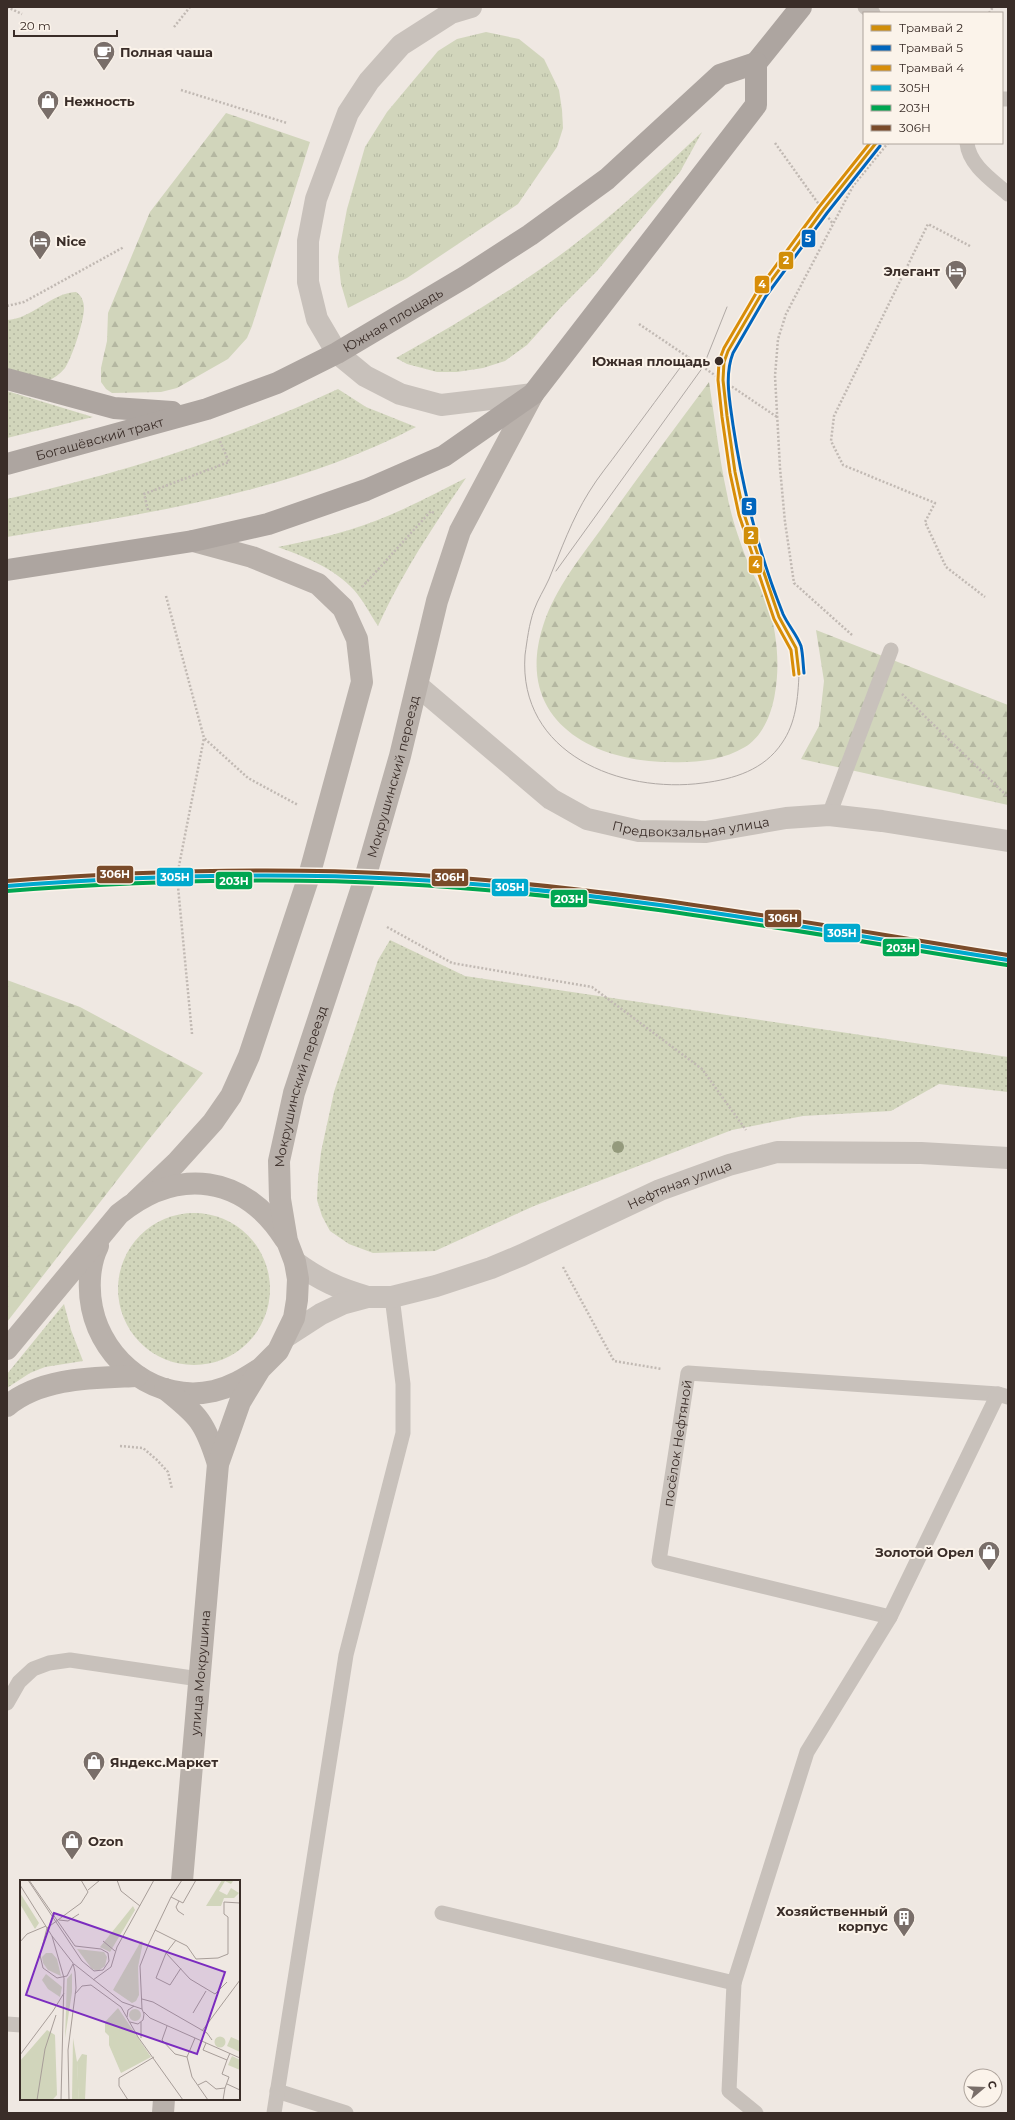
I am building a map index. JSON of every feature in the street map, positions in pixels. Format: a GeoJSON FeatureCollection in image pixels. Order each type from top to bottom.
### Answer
{"type":"FeatureCollection","features":[{"type":"Feature","properties":{"kind":"main road"},"geometry":{"type":"LineString","coordinates":[[7,570],[193,541],[268,524],[366,490],[437,459],[533,394],[756,105],[756,63],[801,7]]}},
{"type":"Feature","properties":{"kind":"main road","name":"Южная площадь"},"geometry":{"type":"LineString","coordinates":[[191,413],[278,383],[337,354],[465,277],[530,235],[607,179],[720,75],[756,63]]}},
{"type":"Feature","properties":{"kind":"main road"},"geometry":{"type":"LineString","coordinates":[[7,379],[114,408],[191,413]]}},
{"type":"Feature","properties":{"kind":"main road","name":"Мокрушинский переезд"},"geometry":{"type":"LineString","coordinates":[[287,1241],[280,1199],[279,1161],[286,1128],[297,1085],[365,878],[400,756],[418,686],[437,601],[460,531],[533,394]]}},
{"type":"Feature","properties":{"kind":"main road","name":"Богашёвский тракт"},"geometry":{"type":"LineString","coordinates":[[7,464],[191,413]]}},
{"type":"Feature","properties":{"kind":"main road"},"geometry":{"type":"LineString","coordinates":[[7,1349],[120,1214],[136,1201],[176,1162],[213,1122],[231,1096],[249,1056],[309,876],[362,682],[357,639],[343,608],[318,584],[252,557],[193,541]]}},
{"type":"Feature","properties":{"kind":"main road"},"geometry":{"type":"LineString","coordinates":[[136,1201],[164,1187],[188,1184],[209,1184],[230,1190],[254,1203],[273,1220],[287,1241],[295,1262],[297,1300],[294,1318],[287,1336],[278,1350],[260,1369],[240,1402],[218,1464]]}},
{"type":"Feature","properties":{"kind":"main road"},"geometry":{"type":"LineString","coordinates":[[106,1230],[96,1250],[92,1264],[89,1296],[95,1324],[108,1349],[121,1364],[137,1376],[164,1389],[193,1411],[209,1436],[218,1464]]}},
{"type":"Feature","properties":{"kind":"main road"},"geometry":{"type":"LineString","coordinates":[[164,1389],[188,1393],[213,1391],[236,1384],[260,1369]]}},
{"type":"Feature","properties":{"kind":"main road"},"geometry":{"type":"LineString","coordinates":[[7,1406],[15,1399],[43,1387],[66,1382],[137,1376]]}},
{"type":"Feature","properties":{"kind":"main road","name":"улица Мокрушина"},"geometry":{"type":"LineString","coordinates":[[182,1880],[218,1464]]}},
{"type":"Feature","properties":{"kind":"main road"},"geometry":{"type":"LineString","coordinates":[[163,2113],[164,2100]]}},
{"type":"Feature","properties":{"kind":"street","name":"Южная площадь"},"geometry":{"type":"LineString","coordinates":[[471,7],[451,13],[401,45],[370,81],[348,113],[316,199],[308,241],[308,282],[317,319],[337,354],[365,376],[393,390],[441,405],[533,394]]}},
{"type":"Feature","properties":{"kind":"street","name":"Предвокзальная улица"},"geometry":{"type":"LineString","coordinates":[[418,686],[551,799],[587,818],[639,831],[706,832],[786,818],[829,815],[882,820],[1008,840]]}},
{"type":"Feature","properties":{"kind":"street","name":"Нефтяная улица"},"geometry":{"type":"LineString","coordinates":[[287,1336],[321,1314],[342,1304],[368,1297],[392,1297],[436,1286],[491,1268],[660,1190],[729,1165],[764,1155],[777,1152],[921,1153],[1008,1158]]}},
{"type":"Feature","properties":{"kind":"street","name":"Нефтяная улица"},"geometry":{"type":"LineString","coordinates":[[295,1262],[318,1278],[338,1288],[368,1297]]}},
{"type":"Feature","properties":{"kind":"lane"},"geometry":{"type":"LineString","coordinates":[[967,144],[968,152],[984,174],[1008,194]]}},
{"type":"Feature","properties":{"kind":"lane"},"geometry":{"type":"LineString","coordinates":[[829,815],[891,650]]}},
{"type":"Feature","properties":{"kind":"lane"},"geometry":{"type":"LineString","coordinates":[[274,2113],[346,1656],[403,1433],[403,1384],[392,1297]]}},
{"type":"Feature","properties":{"kind":"lane","name":"посёлок Нефтяной"},"geometry":{"type":"LineString","coordinates":[[890,1617],[659,1561],[688,1373],[1003,1396]]}},
{"type":"Feature","properties":{"kind":"lane"},"geometry":{"type":"LineString","coordinates":[[756,2113],[729,2091],[734,1983],[807,1752],[890,1617],[1003,1396]]}},
{"type":"Feature","properties":{"kind":"lane"},"geometry":{"type":"LineString","coordinates":[[7,1702],[19,1682],[33,1669],[49,1663],[70,1660],[199,1678]]}},
{"type":"Feature","properties":{"kind":"lane"},"geometry":{"type":"LineString","coordinates":[[442,1913],[734,1983]]}},
{"type":"Feature","properties":{"kind":"lane"},"geometry":{"type":"LineString","coordinates":[[7,2024],[20,2025]]}},
{"type":"Feature","properties":{"kind":"lane"},"geometry":{"type":"LineString","coordinates":[[277,2091],[346,2113]]}},
{"type":"Feature","properties":{"kind":"path"},"geometry":{"type":"LineString","coordinates":[[7,7],[22,14]]}},
{"type":"Feature","properties":{"kind":"path"},"geometry":{"type":"LineString","coordinates":[[174,27],[190,7]]}},
{"type":"Feature","properties":{"kind":"path"},"geometry":{"type":"LineString","coordinates":[[181,90],[287,123]]}},
{"type":"Feature","properties":{"kind":"path"},"geometry":{"type":"LineString","coordinates":[[775,143],[833,224]]}},
{"type":"Feature","properties":{"kind":"path"},"geometry":{"type":"LineString","coordinates":[[852,635],[794,583],[785,522],[775,376],[780,332],[786,314],[853,186],[887,144]]}},
{"type":"Feature","properties":{"kind":"path"},"geometry":{"type":"LineString","coordinates":[[970,246],[928,224],[834,416],[831,441],[843,465],[935,502],[926,522],[946,567],[985,597]]}},
{"type":"Feature","properties":{"kind":"path"},"geometry":{"type":"LineString","coordinates":[[7,306],[24,302],[124,247]]}},
{"type":"Feature","properties":{"kind":"path"},"geometry":{"type":"LineString","coordinates":[[639,324],[778,417]]}},
{"type":"Feature","properties":{"kind":"path"},"geometry":{"type":"LineString","coordinates":[[148,510],[144,494],[229,462],[219,439]]}},
{"type":"Feature","properties":{"kind":"path"},"geometry":{"type":"LineString","coordinates":[[359,590],[431,511],[438,516]]}},
{"type":"Feature","properties":{"kind":"path"},"geometry":{"type":"LineString","coordinates":[[166,596],[204,738],[177,876],[192,1034]]}},
{"type":"Feature","properties":{"kind":"path"},"geometry":{"type":"LineString","coordinates":[[882,674],[1008,797]]}},
{"type":"Feature","properties":{"kind":"path"},"geometry":{"type":"LineString","coordinates":[[204,738],[248,778],[300,806]]}},
{"type":"Feature","properties":{"kind":"path"},"geometry":{"type":"LineString","coordinates":[[387,926],[452,963],[592,987],[702,1069],[764,1155]]}},
{"type":"Feature","properties":{"kind":"path"},"geometry":{"type":"LineString","coordinates":[[562,1265],[614,1361],[688,1373]]}},
{"type":"Feature","properties":{"kind":"path"},"geometry":{"type":"LineString","coordinates":[[120,1446],[143,1448],[168,1472],[172,1489]]}},
{"type":"Feature","properties":{"kind":"green space"},"geometry":{"type":"Polygon","coordinates":[[[486,32],[519,39],[544,59],[559,90],[562,110],[563,128],[557,147],[518,204],[407,278],[348,308],[341,284],[338,257],[347,209],[365,147],[387,112],[438,51],[457,39],[486,32]]]}},
{"type":"Feature","properties":{"kind":"green space"},"geometry":{"type":"Polygon","coordinates":[[[226,113],[310,142],[252,326],[247,338],[228,359],[177,388],[161,392],[112,393],[106,389],[101,382],[101,368],[107,341],[108,313],[150,212],[226,113]]]}},
{"type":"Feature","properties":{"kind":"green space"},"geometry":{"type":"Polygon","coordinates":[[[702,132],[680,172],[657,200],[597,271],[562,306],[527,345],[505,361],[483,368],[457,372],[437,372],[407,364],[396,358],[483,307],[567,250],[619,208],[702,132]]]}},
{"type":"Feature","properties":{"kind":"green space"},"geometry":{"type":"Polygon","coordinates":[[[76,292],[83,301],[84,308],[80,330],[65,368],[57,376],[48,381],[7,368],[7,320],[16,319],[25,315],[67,293],[76,292]]]}},
{"type":"Feature","properties":{"kind":"green space"},"geometry":{"type":"Polygon","coordinates":[[[709,382],[724,480],[731,511],[738,536],[747,560],[768,605],[774,626],[777,649],[777,682],[774,701],[766,723],[757,737],[736,752],[708,760],[688,762],[638,760],[611,753],[586,743],[565,728],[549,709],[539,686],[537,658],[543,626],[554,599],[569,573],[709,382]]]}},
{"type":"Feature","properties":{"kind":"green space"},"geometry":{"type":"Polygon","coordinates":[[[338,389],[366,407],[416,427],[367,450],[318,469],[267,485],[165,509],[7,537],[7,499],[92,478],[176,453],[258,424],[338,389]]]}},
{"type":"Feature","properties":{"kind":"green space"},"geometry":{"type":"Polygon","coordinates":[[[7,391],[93,417],[7,438],[7,391]]]}},
{"type":"Feature","properties":{"kind":"green space"},"geometry":{"type":"Polygon","coordinates":[[[466,478],[408,568],[378,626],[357,594],[346,582],[319,564],[278,547],[332,535],[364,525],[409,507],[466,478]]]}},
{"type":"Feature","properties":{"kind":"green space"},"geometry":{"type":"Polygon","coordinates":[[[816,630],[1008,705],[1008,805],[801,759],[819,726],[824,681],[816,630]]]}},
{"type":"Feature","properties":{"kind":"green space"},"geometry":{"type":"Polygon","coordinates":[[[390,940],[465,976],[1008,1057],[1008,1092],[939,1084],[891,1111],[803,1116],[732,1130],[534,1206],[435,1251],[373,1253],[349,1244],[330,1231],[322,1216],[317,1200],[318,1178],[321,1152],[334,1092],[378,960],[390,940]]]}},
{"type":"Feature","properties":{"kind":"green space"},"geometry":{"type":"Polygon","coordinates":[[[7,980],[80,1007],[203,1073],[146,1143],[7,1322],[7,980]]]}},
{"type":"Feature","properties":{"kind":"green space"},"geometry":{"type":"Polygon","coordinates":[[[201,1213],[223,1218],[243,1230],[253,1240],[265,1260],[269,1274],[269,1304],[265,1318],[253,1338],[243,1348],[223,1360],[209,1364],[187,1365],[165,1360],[145,1348],[135,1338],[123,1318],[119,1304],[118,1282],[123,1260],[135,1240],[145,1230],[165,1218],[179,1214],[201,1213]]]}},
{"type":"Feature","properties":{"kind":"green space"},"geometry":{"type":"Polygon","coordinates":[[[64,1304],[71,1330],[83,1361],[45,1367],[30,1373],[7,1388],[7,1374],[64,1304]]]}},
{"type":"Feature","properties":{"kind":"tram line","name":"4"},"geometry":{"type":"LineString","coordinates":[[794,675],[791,650],[774,619],[739,515],[730,473],[722,417],[718,380],[719,361],[724,348],[758,290],[819,207],[869,144]]}},
{"type":"Feature","properties":{"kind":"tram line","name":"2"},"geometry":{"type":"LineString","coordinates":[[799,674],[796,648],[779,617],[744,514],[735,472],[727,416],[723,380],[724,362],[728,351],[762,293],[823,210],[875,144]]}},
{"type":"Feature","properties":{"kind":"tram line","name":"5"},"geometry":{"type":"LineString","coordinates":[[804,673],[801,646],[783,614],[766,568],[752,521],[729,398],[728,380],[730,362],[733,353],[766,296],[827,213],[880,146]]}},
{"type":"Feature","properties":{"kind":"tram line"},"geometry":{"type":"LineString","coordinates":[[556,571],[703,367],[727,307]]}},
{"type":"Feature","properties":{"kind":"tram line"},"geometry":{"type":"LineString","coordinates":[[688,357],[596,481],[577,513],[532,615],[525,655],[527,689],[538,718],[557,742],[581,760],[609,773],[640,782],[672,785],[703,783],[726,779],[747,772],[766,760],[775,752],[787,735],[793,719],[797,701],[799,674]]}},
{"type":"Feature","properties":{"kind":"transit line","name":"306Н"},"geometry":{"type":"LineString","coordinates":[[7,881],[204,871],[352,872],[477,879],[630,896],[781,918],[1008,955]]}},
{"type":"Feature","properties":{"kind":"transit line","name":"305Н"},"geometry":{"type":"LineString","coordinates":[[7,886],[204,876],[352,877],[477,884],[630,901],[781,923],[1008,960]]}},
{"type":"Feature","properties":{"kind":"transit line","name":"203Н"},"geometry":{"type":"LineString","coordinates":[[7,891],[204,881],[352,882],[477,889],[629,906],[781,928],[1007,965]]}},
{"type":"Feature","properties":{"kind":"place","name":"Полная чаша"},"geometry":{"type":"Point","coordinates":[104,72]}},
{"type":"Feature","properties":{"kind":"place","name":"Нежность"},"geometry":{"type":"Point","coordinates":[48,120]}},
{"type":"Feature","properties":{"kind":"place","name":"Nice"},"geometry":{"type":"Point","coordinates":[40,260]}},
{"type":"Feature","properties":{"kind":"place","name":"Элегант"},"geometry":{"type":"Point","coordinates":[956,290]}},
{"type":"Feature","properties":{"kind":"place","name":"Южная площадь"},"geometry":{"type":"Point","coordinates":[719,361]}},
{"type":"Feature","properties":{"kind":"place","name":"Золотой Орел"},"geometry":{"type":"Point","coordinates":[989,1572]}},
{"type":"Feature","properties":{"kind":"place","name":"Яндекс.Маркет"},"geometry":{"type":"Point","coordinates":[94,1782]}},
{"type":"Feature","properties":{"kind":"place","name":"Ozon"},"geometry":{"type":"Point","coordinates":[72,1860]}},
{"type":"Feature","properties":{"kind":"place","name":"Хозяйственный корпус"},"geometry":{"type":"Point","coordinates":[904,1938]}}]}
